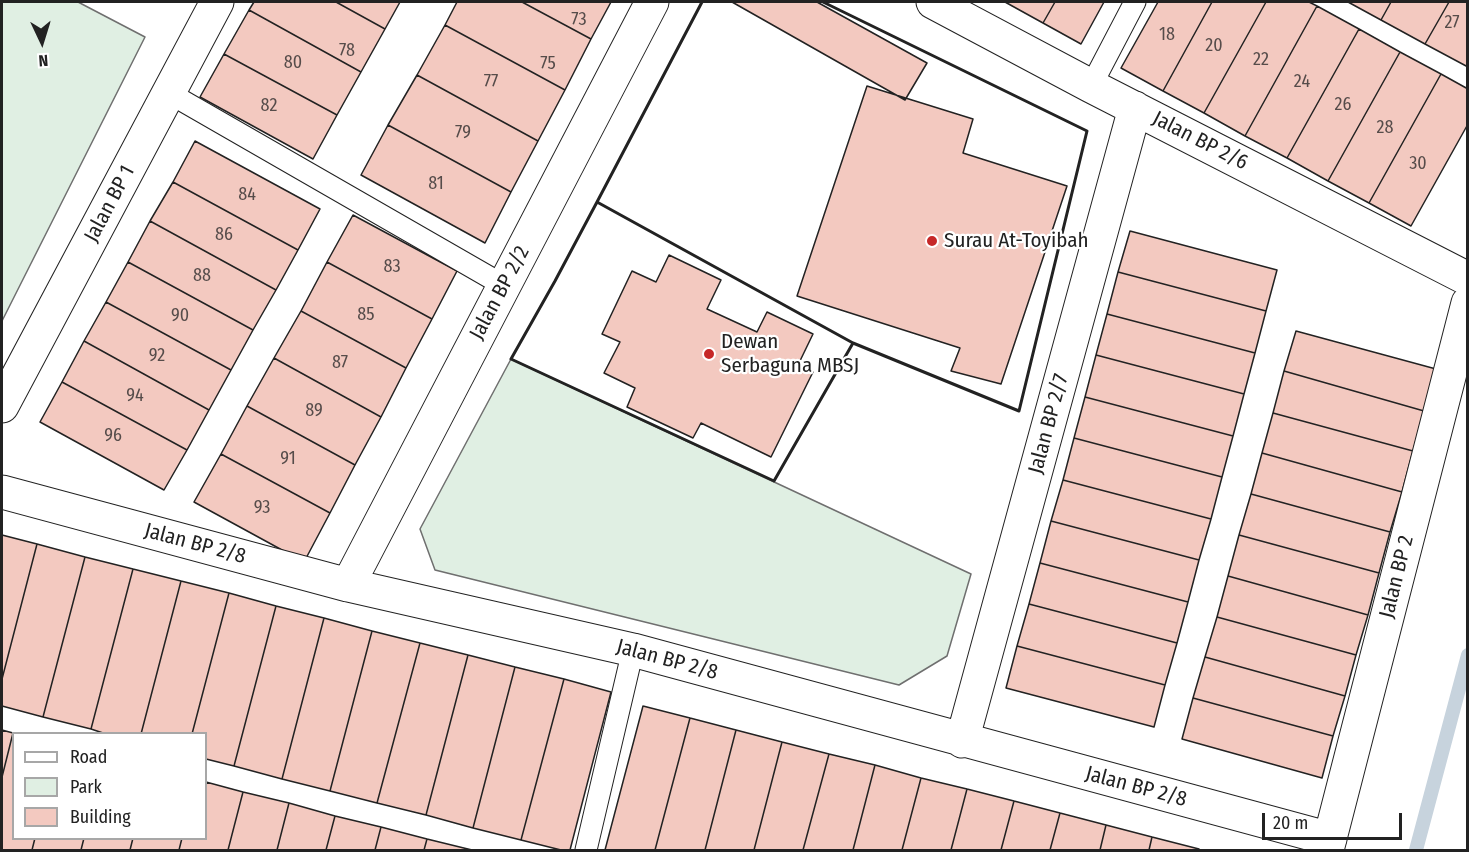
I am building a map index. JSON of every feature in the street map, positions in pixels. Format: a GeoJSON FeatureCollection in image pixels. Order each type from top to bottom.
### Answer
{"type":"FeatureCollection","features":[{"type":"Feature","properties":{"kind":"street","name":"Jalan BP 2/2"},"geometry":{"type":"LineString","coordinates":[[348,585],[652,2]]}},
{"type":"Feature","properties":{"kind":"street","name":"Jalan BP 2/6"},"geometry":{"type":"LineString","coordinates":[[933,2],[1091,86],[1467,279]]}},
{"type":"Feature","properties":{"kind":"street","name":"Jalan BP 1"},"geometry":{"type":"LineString","coordinates":[[2,406],[169,93],[207,5]]}},
{"type":"Feature","properties":{"kind":"street","name":"Jalan BP 2/7"},"geometry":{"type":"LineString","coordinates":[[963,741],[1135,108]]}},
{"type":"Feature","properties":{"kind":"street","name":"Jalan BP 2"},"geometry":{"type":"LineString","coordinates":[[1329,845],[1467,303]]}},
{"type":"Feature","properties":{"kind":"street","name":"Jalan BP 2/8"},"geometry":{"type":"LineString","coordinates":[[2,492],[348,585],[633,651],[963,741],[1329,845]]}},
{"type":"Feature","properties":{"kind":"lane"},"geometry":{"type":"LineString","coordinates":[[1091,86],[1135,2]]}},
{"type":"Feature","properties":{"kind":"lane"},"geometry":{"type":"LineString","coordinates":[[169,93],[503,285]]}},
{"type":"Feature","properties":{"kind":"lane"},"geometry":{"type":"LineString","coordinates":[[586,850],[633,651]]}},
{"type":"Feature","properties":{"kind":"green space"},"geometry":{"type":"Polygon","coordinates":[[[2,2],[78,2],[145,37],[2,321],[2,2]]]}},
{"type":"Feature","properties":{"kind":"green space"},"geometry":{"type":"Polygon","coordinates":[[[511,359],[971,574],[947,656],[899,685],[435,570],[420,529],[511,359]]]}},
{"type":"Feature","properties":{"kind":"building"},"geometry":{"type":"Polygon","coordinates":[[[254,2],[336,2],[385,29],[361,72],[249,10],[254,2]]]}},
{"type":"Feature","properties":{"kind":"building"},"geometry":{"type":"Polygon","coordinates":[[[336,2],[400,2],[385,29],[336,2]]]}},
{"type":"Feature","properties":{"kind":"building"},"geometry":{"type":"Polygon","coordinates":[[[457,2],[522,2],[591,39],[565,90],[445,25],[457,2]]]}},
{"type":"Feature","properties":{"kind":"building"},"geometry":{"type":"Polygon","coordinates":[[[522,2],[611,2],[591,39],[522,2]]]}},
{"type":"Feature","properties":{"kind":"building"},"geometry":{"type":"Polygon","coordinates":[[[732,2],[817,2],[927,63],[905,100],[732,2]]]}},
{"type":"Feature","properties":{"kind":"building"},"geometry":{"type":"Polygon","coordinates":[[[1005,2],[1055,2],[1043,23],[1005,2]]]}},
{"type":"Feature","properties":{"kind":"building"},"geometry":{"type":"Polygon","coordinates":[[[1055,2],[1104,2],[1081,44],[1043,23],[1055,2]]]}},
{"type":"Feature","properties":{"kind":"building"},"geometry":{"type":"Polygon","coordinates":[[[1158,2],[1212,2],[1163,91],[1121,68],[1158,2]]]}},
{"type":"Feature","properties":{"kind":"building"},"geometry":{"type":"Polygon","coordinates":[[[1212,2],[1266,2],[1204,113],[1163,91],[1212,2]]]}},
{"type":"Feature","properties":{"kind":"building"},"geometry":{"type":"Polygon","coordinates":[[[1266,2],[1309,2],[1317,6],[1245,136],[1204,113],[1266,2]]]}},
{"type":"Feature","properties":{"kind":"building"},"geometry":{"type":"Polygon","coordinates":[[[1348,2],[1391,2],[1381,20],[1348,2]]]}},
{"type":"Feature","properties":{"kind":"building"},"geometry":{"type":"Polygon","coordinates":[[[1391,2],[1449,2],[1425,44],[1381,20],[1391,2]]]}},
{"type":"Feature","properties":{"kind":"building"},"geometry":{"type":"Polygon","coordinates":[[[1449,2],[1468,2],[1468,67],[1425,44],[1449,2]]]}},
{"type":"Feature","properties":{"kind":"building"},"geometry":{"type":"Polygon","coordinates":[[[1317,6],[1359,29],[1287,158],[1245,136],[1317,6]]]}},
{"type":"Feature","properties":{"kind":"building"},"geometry":{"type":"Polygon","coordinates":[[[249,10],[361,72],[337,115],[224,54],[249,10]]]}},
{"type":"Feature","properties":{"kind":"building"},"geometry":{"type":"Polygon","coordinates":[[[445,25],[565,90],[538,141],[417,75],[445,25]]]}},
{"type":"Feature","properties":{"kind":"building"},"geometry":{"type":"Polygon","coordinates":[[[1359,29],[1400,52],[1328,181],[1287,158],[1359,29]]]}},
{"type":"Feature","properties":{"kind":"building"},"geometry":{"type":"Polygon","coordinates":[[[1400,52],[1441,74],[1369,203],[1328,181],[1400,52]]]}},
{"type":"Feature","properties":{"kind":"building"},"geometry":{"type":"Polygon","coordinates":[[[224,54],[337,115],[313,159],[200,97],[224,54]]]}},
{"type":"Feature","properties":{"kind":"building"},"geometry":{"type":"Polygon","coordinates":[[[1441,74],[1468,89],[1468,124],[1411,226],[1369,203],[1441,74]]]}},
{"type":"Feature","properties":{"kind":"building"},"geometry":{"type":"Polygon","coordinates":[[[417,75],[538,141],[511,192],[388,125],[417,75]]]}},
{"type":"Feature","properties":{"kind":"building","name":"Surau At-Toyibah"},"geometry":{"type":"Polygon","coordinates":[[[867,86],[973,119],[963,153],[1067,186],[1001,384],[951,371],[960,348],[797,296],[867,86]]]}},
{"type":"Feature","properties":{"kind":"building"},"geometry":{"type":"Polygon","coordinates":[[[388,125],[511,192],[485,243],[361,175],[388,125]]]}},
{"type":"Feature","properties":{"kind":"building"},"geometry":{"type":"Polygon","coordinates":[[[195,141],[320,209],[298,250],[173,182],[195,141]]]}},
{"type":"Feature","properties":{"kind":"building"},"geometry":{"type":"Polygon","coordinates":[[[173,182],[298,250],[276,290],[150,221],[173,182]]]}},
{"type":"Feature","properties":{"kind":"building"},"geometry":{"type":"Polygon","coordinates":[[[353,215],[457,271],[432,319],[327,262],[353,215]]]}},
{"type":"Feature","properties":{"kind":"building"},"geometry":{"type":"Polygon","coordinates":[[[150,221],[276,290],[253,330],[128,262],[150,221]]]}},
{"type":"Feature","properties":{"kind":"building"},"geometry":{"type":"Polygon","coordinates":[[[1130,231],[1277,270],[1266,311],[1118,272],[1130,231]]]}},
{"type":"Feature","properties":{"kind":"building","name":"Dewan Serbaguna MBSJ"},"geometry":{"type":"Polygon","coordinates":[[[669,255],[721,280],[707,309],[757,332],[767,312],[813,334],[798,365],[813,372],[771,457],[701,423],[693,438],[627,407],[635,388],[604,373],[620,342],[602,334],[632,271],[656,282],[669,255]]]}},
{"type":"Feature","properties":{"kind":"building"},"geometry":{"type":"Polygon","coordinates":[[[128,262],[253,330],[231,370],[106,302],[128,262]]]}},
{"type":"Feature","properties":{"kind":"building"},"geometry":{"type":"Polygon","coordinates":[[[327,262],[432,319],[406,368],[301,311],[327,262]]]}},
{"type":"Feature","properties":{"kind":"building"},"geometry":{"type":"Polygon","coordinates":[[[1118,272],[1266,311],[1255,353],[1107,314],[1118,272]]]}},
{"type":"Feature","properties":{"kind":"building"},"geometry":{"type":"Polygon","coordinates":[[[106,302],[231,370],[209,410],[84,341],[106,302]]]}},
{"type":"Feature","properties":{"kind":"building"},"geometry":{"type":"Polygon","coordinates":[[[301,311],[406,368],[381,417],[274,358],[301,311]]]}},
{"type":"Feature","properties":{"kind":"building"},"geometry":{"type":"Polygon","coordinates":[[[1107,314],[1255,353],[1244,394],[1096,355],[1107,314]]]}},
{"type":"Feature","properties":{"kind":"building"},"geometry":{"type":"Polygon","coordinates":[[[1296,331],[1436,369],[1424,411],[1284,371],[1296,331]]]}},
{"type":"Feature","properties":{"kind":"building"},"geometry":{"type":"Polygon","coordinates":[[[84,341],[209,410],[187,450],[62,382],[84,341]]]}},
{"type":"Feature","properties":{"kind":"building"},"geometry":{"type":"Polygon","coordinates":[[[1096,355],[1244,394],[1233,436],[1085,397],[1096,355]]]}},
{"type":"Feature","properties":{"kind":"building"},"geometry":{"type":"Polygon","coordinates":[[[274,358],[381,417],[355,465],[247,406],[274,358]]]}},
{"type":"Feature","properties":{"kind":"building"},"geometry":{"type":"Polygon","coordinates":[[[1284,371],[1424,411],[1413,451],[1273,413],[1284,371]]]}},
{"type":"Feature","properties":{"kind":"building"},"geometry":{"type":"Polygon","coordinates":[[[62,382],[187,450],[164,490],[40,422],[62,382]]]}},
{"type":"Feature","properties":{"kind":"building"},"geometry":{"type":"Polygon","coordinates":[[[1085,397],[1233,436],[1222,477],[1074,438],[1085,397]]]}},
{"type":"Feature","properties":{"kind":"building"},"geometry":{"type":"Polygon","coordinates":[[[247,406],[355,465],[330,513],[221,454],[247,406]]]}},
{"type":"Feature","properties":{"kind":"building"},"geometry":{"type":"Polygon","coordinates":[[[1273,413],[1413,451],[1402,492],[1262,453],[1273,413]]]}},
{"type":"Feature","properties":{"kind":"building"},"geometry":{"type":"Polygon","coordinates":[[[1074,438],[1222,477],[1211,519],[1063,480],[1074,438]]]}},
{"type":"Feature","properties":{"kind":"building"},"geometry":{"type":"Polygon","coordinates":[[[1262,453],[1402,492],[1390,532],[1251,494],[1262,453]]]}},
{"type":"Feature","properties":{"kind":"building"},"geometry":{"type":"Polygon","coordinates":[[[221,454],[330,513],[304,562],[194,502],[221,454]]]}},
{"type":"Feature","properties":{"kind":"building"},"geometry":{"type":"Polygon","coordinates":[[[1063,480],[1211,519],[1199,560],[1051,521],[1063,480]]]}},
{"type":"Feature","properties":{"kind":"building"},"geometry":{"type":"Polygon","coordinates":[[[1251,494],[1390,532],[1379,573],[1239,535],[1251,494]]]}},
{"type":"Feature","properties":{"kind":"building"},"geometry":{"type":"Polygon","coordinates":[[[1051,521],[1199,560],[1188,602],[1040,563],[1051,521]]]}},
{"type":"Feature","properties":{"kind":"building"},"geometry":{"type":"Polygon","coordinates":[[[2,535],[37,544],[2,679],[2,535]]]}},
{"type":"Feature","properties":{"kind":"building"},"geometry":{"type":"Polygon","coordinates":[[[1239,535],[1379,573],[1368,615],[1228,576],[1239,535]]]}},
{"type":"Feature","properties":{"kind":"building"},"geometry":{"type":"Polygon","coordinates":[[[37,544],[85,557],[43,717],[2,706],[2,679],[37,544]]]}},
{"type":"Feature","properties":{"kind":"building"},"geometry":{"type":"Polygon","coordinates":[[[85,557],[133,569],[91,729],[43,717],[85,557]]]}},
{"type":"Feature","properties":{"kind":"building"},"geometry":{"type":"Polygon","coordinates":[[[1040,563],[1188,602],[1177,643],[1029,604],[1040,563]]]}},
{"type":"Feature","properties":{"kind":"building"},"geometry":{"type":"Polygon","coordinates":[[[133,569],[181,581],[142,732],[100,732],[91,729],[133,569]]]}},
{"type":"Feature","properties":{"kind":"building"},"geometry":{"type":"Polygon","coordinates":[[[1228,576],[1368,615],[1356,655],[1217,617],[1228,576]]]}},
{"type":"Feature","properties":{"kind":"building"},"geometry":{"type":"Polygon","coordinates":[[[181,581],[229,593],[193,732],[142,732],[181,581]]]}},
{"type":"Feature","properties":{"kind":"building"},"geometry":{"type":"Polygon","coordinates":[[[229,593],[276,606],[234,766],[207,759],[207,732],[193,732],[229,593]]]}},
{"type":"Feature","properties":{"kind":"building"},"geometry":{"type":"Polygon","coordinates":[[[1029,604],[1177,643],[1165,685],[1017,646],[1029,604]]]}},
{"type":"Feature","properties":{"kind":"building"},"geometry":{"type":"Polygon","coordinates":[[[276,606],[324,618],[282,779],[234,766],[276,606]]]}},
{"type":"Feature","properties":{"kind":"building"},"geometry":{"type":"Polygon","coordinates":[[[1217,617],[1356,655],[1345,696],[1205,657],[1217,617]]]}},
{"type":"Feature","properties":{"kind":"building"},"geometry":{"type":"Polygon","coordinates":[[[324,618],[372,631],[330,791],[282,779],[324,618]]]}},
{"type":"Feature","properties":{"kind":"building"},"geometry":{"type":"Polygon","coordinates":[[[372,631],[420,643],[377,803],[330,791],[372,631]]]}},
{"type":"Feature","properties":{"kind":"building"},"geometry":{"type":"Polygon","coordinates":[[[420,643],[468,655],[426,815],[377,803],[420,643]]]}},
{"type":"Feature","properties":{"kind":"building"},"geometry":{"type":"Polygon","coordinates":[[[1017,646],[1165,685],[1154,727],[1006,688],[1017,646]]]}},
{"type":"Feature","properties":{"kind":"building"},"geometry":{"type":"Polygon","coordinates":[[[468,655],[515,667],[473,828],[426,815],[468,655]]]}},
{"type":"Feature","properties":{"kind":"building"},"geometry":{"type":"Polygon","coordinates":[[[1205,657],[1345,696],[1333,736],[1193,698],[1205,657]]]}},
{"type":"Feature","properties":{"kind":"building"},"geometry":{"type":"Polygon","coordinates":[[[515,667],[564,679],[521,840],[473,828],[515,667]]]}},
{"type":"Feature","properties":{"kind":"building"},"geometry":{"type":"Polygon","coordinates":[[[564,679],[611,692],[570,850],[521,840],[564,679]]]}},
{"type":"Feature","properties":{"kind":"building"},"geometry":{"type":"Polygon","coordinates":[[[1193,698],[1333,736],[1322,778],[1182,739],[1193,698]]]}},
{"type":"Feature","properties":{"kind":"building"},"geometry":{"type":"Polygon","coordinates":[[[643,706],[690,718],[655,850],[605,850],[643,706]]]}},
{"type":"Feature","properties":{"kind":"building"},"geometry":{"type":"Polygon","coordinates":[[[690,718],[736,730],[705,850],[655,850],[690,718]]]}},
{"type":"Feature","properties":{"kind":"building"},"geometry":{"type":"Polygon","coordinates":[[[2,730],[12,733],[12,737],[2,777],[2,730]]]}},
{"type":"Feature","properties":{"kind":"building"},"geometry":{"type":"Polygon","coordinates":[[[736,730],[782,742],[754,850],[705,850],[736,730]]]}},
{"type":"Feature","properties":{"kind":"building"},"geometry":{"type":"Polygon","coordinates":[[[12,737],[12,840],[34,840],[32,850],[2,850],[2,777],[12,737]]]}},
{"type":"Feature","properties":{"kind":"building"},"geometry":{"type":"Polygon","coordinates":[[[782,742],[829,754],[803,850],[754,850],[782,742]]]}},
{"type":"Feature","properties":{"kind":"building"},"geometry":{"type":"Polygon","coordinates":[[[829,754],[875,765],[853,850],[803,850],[829,754]]]}},
{"type":"Feature","properties":{"kind":"building"},"geometry":{"type":"Polygon","coordinates":[[[875,765],[921,778],[902,850],[853,850],[875,765]]]}},
{"type":"Feature","properties":{"kind":"building"},"geometry":{"type":"Polygon","coordinates":[[[921,778],[967,789],[951,850],[902,850],[921,778]]]}},
{"type":"Feature","properties":{"kind":"building"},"geometry":{"type":"Polygon","coordinates":[[[207,782],[243,792],[228,850],[179,850],[182,840],[207,840],[207,782]]]}},
{"type":"Feature","properties":{"kind":"building"},"geometry":{"type":"Polygon","coordinates":[[[967,789],[1014,801],[1001,850],[951,850],[967,789]]]}},
{"type":"Feature","properties":{"kind":"building"},"geometry":{"type":"Polygon","coordinates":[[[243,792],[289,803],[277,850],[228,850],[243,792]]]}},
{"type":"Feature","properties":{"kind":"building"},"geometry":{"type":"Polygon","coordinates":[[[1014,801],[1060,813],[1050,850],[1001,850],[1014,801]]]}},
{"type":"Feature","properties":{"kind":"building"},"geometry":{"type":"Polygon","coordinates":[[[289,803],[335,816],[326,850],[277,850],[289,803]]]}},
{"type":"Feature","properties":{"kind":"building"},"geometry":{"type":"Polygon","coordinates":[[[1060,813],[1106,825],[1100,850],[1050,850],[1060,813]]]}},
{"type":"Feature","properties":{"kind":"building"},"geometry":{"type":"Polygon","coordinates":[[[335,816],[381,827],[375,850],[326,850],[335,816]]]}},
{"type":"Feature","properties":{"kind":"building"},"geometry":{"type":"Polygon","coordinates":[[[1106,825],[1152,837],[1149,850],[1100,850],[1106,825]]]}},
{"type":"Feature","properties":{"kind":"building"},"geometry":{"type":"Polygon","coordinates":[[[381,827],[427,839],[424,850],[375,850],[381,827]]]}},
{"type":"Feature","properties":{"kind":"building"},"geometry":{"type":"Polygon","coordinates":[[[1152,837],[1199,849],[1149,850],[1152,837]]]}},
{"type":"Feature","properties":{"kind":"building"},"geometry":{"type":"Polygon","coordinates":[[[427,839],[472,850],[424,850],[427,839]]]}},
{"type":"Feature","properties":{"kind":"building"},"geometry":{"type":"Polygon","coordinates":[[[34,840],[84,840],[81,850],[32,850],[34,840]]]}},
{"type":"Feature","properties":{"kind":"building"},"geometry":{"type":"Polygon","coordinates":[[[84,840],[132,840],[130,850],[81,850],[84,840]]]}},
{"type":"Feature","properties":{"kind":"building"},"geometry":{"type":"Polygon","coordinates":[[[132,840],[182,840],[179,850],[130,850],[132,840]]]}},
{"type":"Feature","properties":{"kind":"waterway"},"geometry":{"type":"LineString","coordinates":[[1416,850],[1468,655]]}},
{"type":"Feature","properties":{"kind":"wall"},"geometry":{"type":"LineString","coordinates":[[702,2],[597,202],[853,343],[1019,411],[1087,131],[823,2]]}},
{"type":"Feature","properties":{"kind":"wall"},"geometry":{"type":"LineString","coordinates":[[597,202],[853,343],[774,481],[511,359],[597,202]]}},
{"type":"Feature","properties":{"kind":"place","name":"Surau At-Toyibah"},"geometry":{"type":"Point","coordinates":[932,241]}},
{"type":"Feature","properties":{"kind":"place","name":"Dewan Serbaguna MBSJ"},"geometry":{"type":"Point","coordinates":[709,354]}}]}
